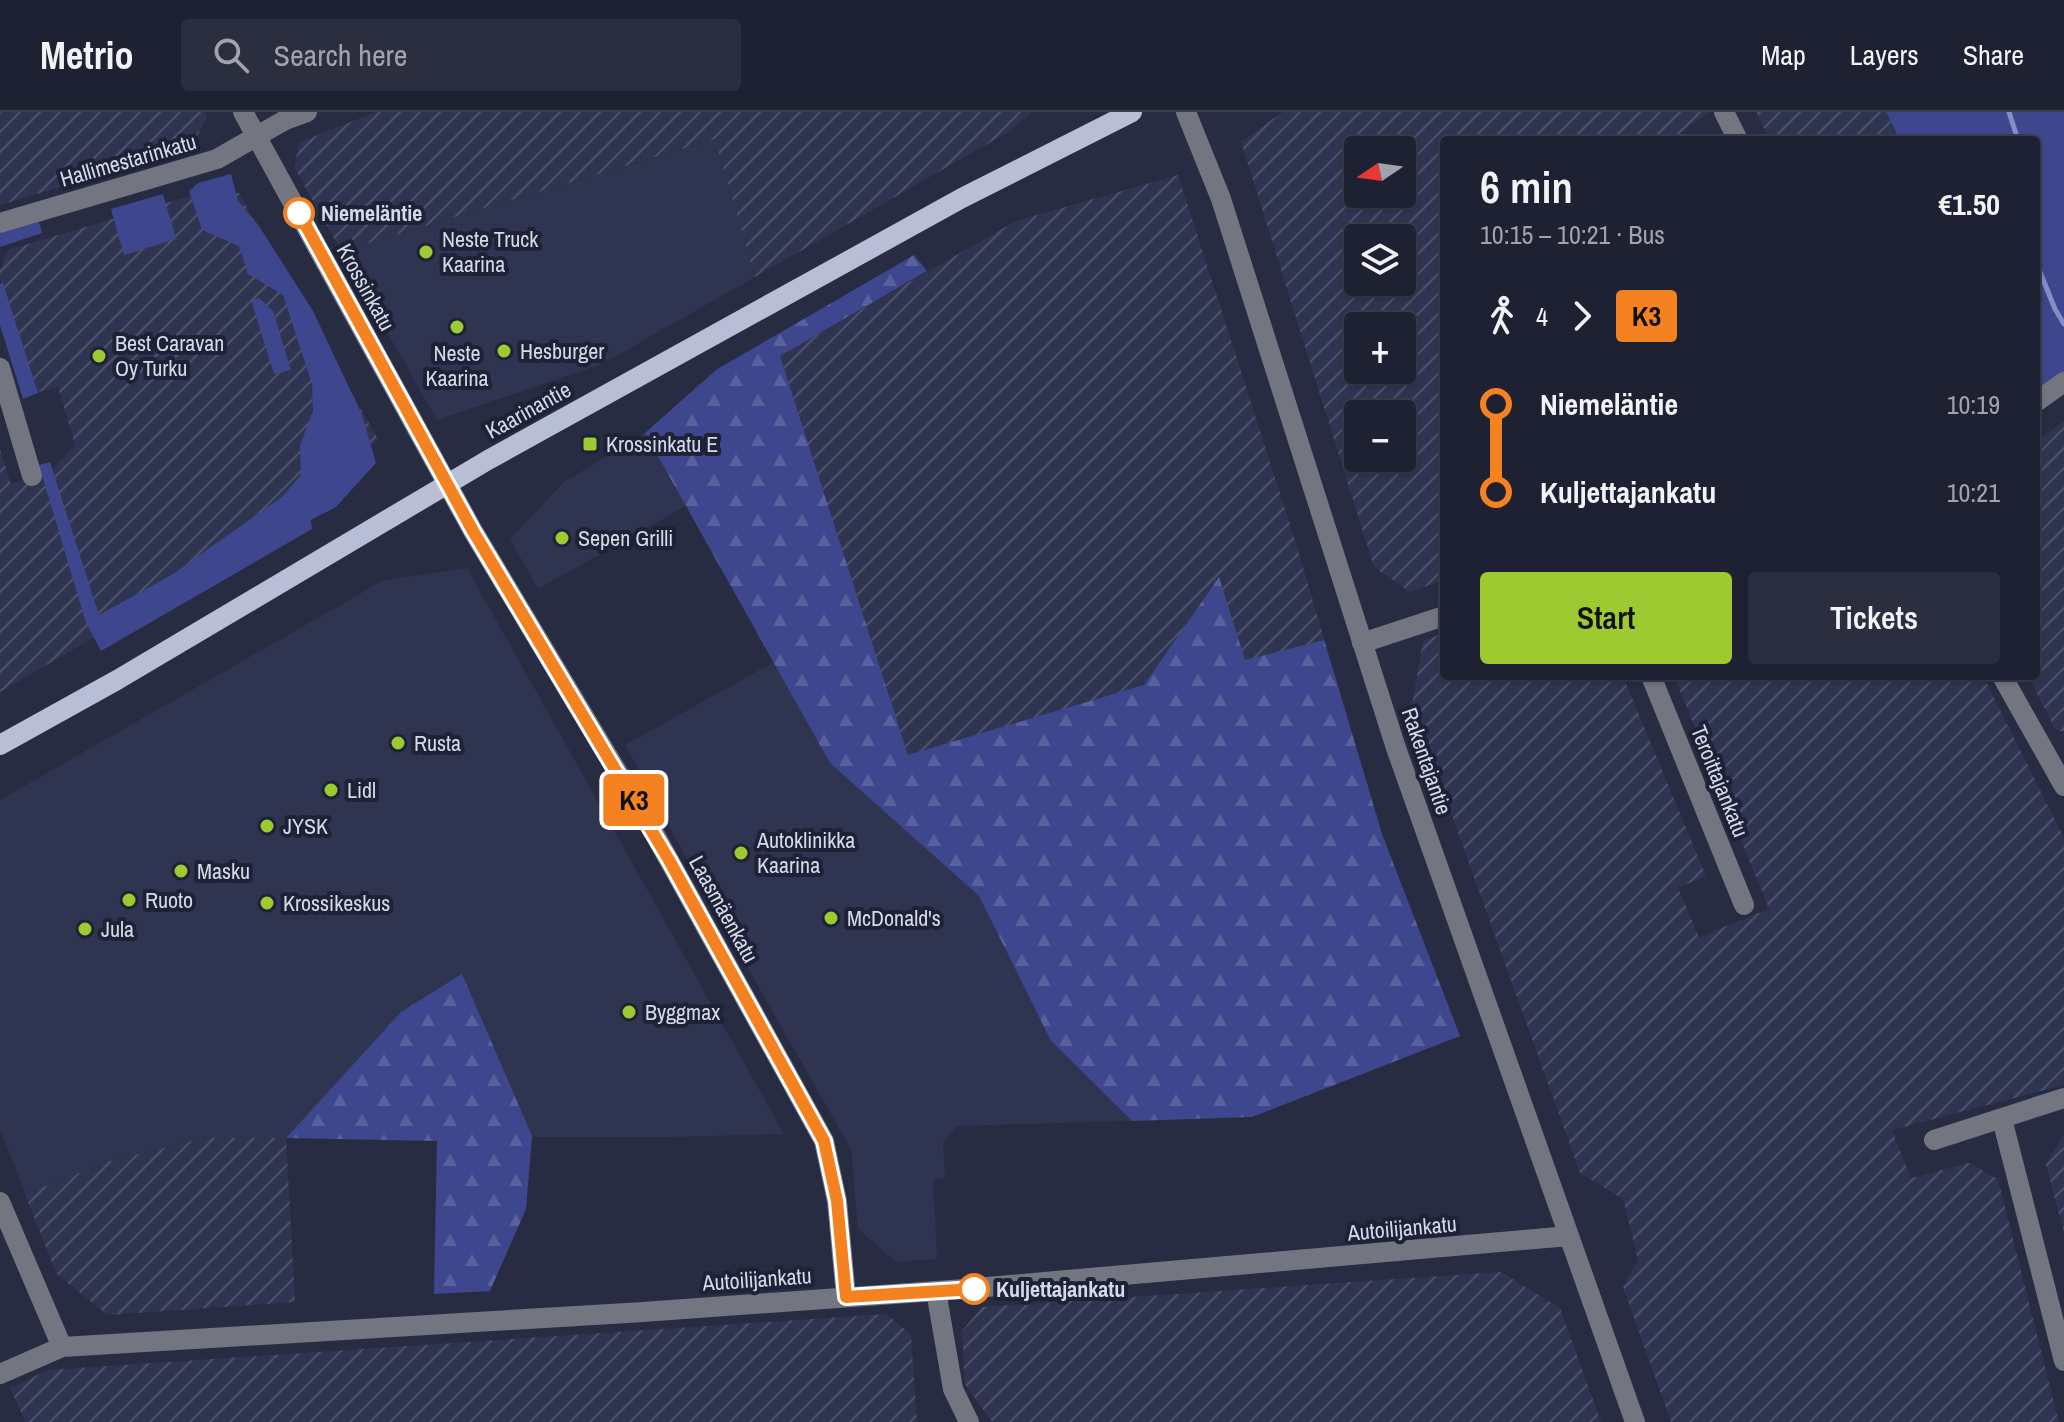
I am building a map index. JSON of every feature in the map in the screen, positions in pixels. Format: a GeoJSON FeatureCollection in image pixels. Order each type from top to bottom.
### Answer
{"type":"FeatureCollection","features":[{"type":"Feature","properties":{"kind":"main road","name":"Kaarinantie"},"geometry":{"type":"LineString","coordinates":[[0,745],[117,680],[447,485],[962,198],[1132,112]]}},
{"type":"Feature","properties":{"kind":"street","name":"Krossinkatu"},"geometry":{"type":"LineString","coordinates":[[243,112],[447,485]]}},
{"type":"Feature","properties":{"kind":"street","name":"Hallimestarinkatu"},"geometry":{"type":"LineString","coordinates":[[0,223],[217,159],[285,120],[307,112]]}},
{"type":"Feature","properties":{"kind":"street","name":"Rakentajantie"},"geometry":{"type":"LineString","coordinates":[[1186,112],[1221,199],[1396,748],[1635,1422]]}},
{"type":"Feature","properties":{"kind":"street"},"geometry":{"type":"LineString","coordinates":[[1724,112],[1736,136]]}},
{"type":"Feature","properties":{"kind":"street"},"geometry":{"type":"LineString","coordinates":[[0,368],[32,476]]}},
{"type":"Feature","properties":{"kind":"street"},"geometry":{"type":"LineString","coordinates":[[2040,399],[2064,382]]}},
{"type":"Feature","properties":{"kind":"street","name":"Laasmäenkatu"},"geometry":{"type":"LineString","coordinates":[[447,485],[669,860],[824,1141],[837,1201],[846,1297]]}},
{"type":"Feature","properties":{"kind":"street"},"geometry":{"type":"LineString","coordinates":[[1362,643],[1440,617]]}},
{"type":"Feature","properties":{"kind":"street","name":"Teroittajankatu"},"geometry":{"type":"LineString","coordinates":[[1653,680],[1744,905]]}},
{"type":"Feature","properties":{"kind":"street"},"geometry":{"type":"LineString","coordinates":[[2004,680],[2062,779]]}},
{"type":"Feature","properties":{"kind":"street"},"geometry":{"type":"LineString","coordinates":[[1934,1140],[2064,1098]]}},
{"type":"Feature","properties":{"kind":"street"},"geometry":{"type":"LineString","coordinates":[[2002,1119],[2064,1361]]}},
{"type":"Feature","properties":{"kind":"street"},"geometry":{"type":"LineString","coordinates":[[0,1202],[62,1347]]}},
{"type":"Feature","properties":{"kind":"street","name":"Autoilijankatu"},"geometry":{"type":"LineString","coordinates":[[0,1374],[62,1347],[936,1291],[1569,1236]]}},
{"type":"Feature","properties":{"kind":"street"},"geometry":{"type":"LineString","coordinates":[[936,1291],[953,1389],[969,1422]]}},
{"type":"Feature","properties":{"kind":"shaded area"},"geometry":{"type":"Polygon","coordinates":[[[0,112],[205,112],[207,117],[191,148],[0,205],[0,112]]]}},
{"type":"Feature","properties":{"kind":"shaded area"},"geometry":{"type":"Polygon","coordinates":[[[376,112],[1032,112],[1010,131],[755,277],[715,139],[341,251],[294,167],[300,142],[376,112]]]}},
{"type":"Feature","properties":{"kind":"shaded area"},"geometry":{"type":"Polygon","coordinates":[[[1283,112],[1710,112],[1680,133],[1682,136],[1440,136],[1440,581],[1410,592],[1374,567],[1344,472],[1416,472],[1416,400],[1344,400],[1344,471],[1241,142],[1283,112]]]}},
{"type":"Feature","properties":{"kind":"shaded area"},"geometry":{"type":"Polygon","coordinates":[[[1756,112],[1886,112],[1898,136],[1768,136],[1756,112]]]}},
{"type":"Feature","properties":{"kind":"shaded area"},"geometry":{"type":"Polygon","coordinates":[[[716,139],[755,277],[602,364],[437,420],[341,251],[716,139]]]}},
{"type":"Feature","properties":{"kind":"shaded area"},"geometry":{"type":"Polygon","coordinates":[[[1178,175],[1294,537],[1382,834],[908,756],[780,356],[1016,221],[1178,175]]]}},
{"type":"Feature","properties":{"kind":"shaded area"},"geometry":{"type":"Polygon","coordinates":[[[217,188],[239,193],[378,439],[366,452],[221,563],[0,692],[0,449],[11,484],[49,473],[75,445],[58,387],[34,393],[0,279],[0,269],[8,250],[217,188]]]}},
{"type":"Feature","properties":{"kind":"shaded area"},"geometry":{"type":"Polygon","coordinates":[[[2064,421],[2064,732],[2055,729],[2030,680],[2040,680],[2040,438],[2064,421]]]}},
{"type":"Feature","properties":{"kind":"shaded area"},"geometry":{"type":"Polygon","coordinates":[[[645,433],[686,506],[538,589],[510,539],[564,482],[645,433]]]}},
{"type":"Feature","properties":{"kind":"shaded area"},"geometry":{"type":"Polygon","coordinates":[[[467,568],[784,1134],[484,1137],[401,1012],[286,1138],[205,1138],[111,1161],[25,1194],[0,1129],[0,800],[384,580],[467,568]]]}},
{"type":"Feature","properties":{"kind":"shaded area"},"geometry":{"type":"Polygon","coordinates":[[[1440,635],[1440,680],[1625,680],[1706,876],[1678,888],[1699,937],[1769,909],[1676,680],[1985,680],[2064,838],[2064,1085],[1892,1130],[1911,1178],[1969,1163],[1998,1179],[2059,1422],[1671,1422],[1623,1287],[1638,1260],[1623,1199],[1580,1173],[1412,704],[1423,641],[1440,635]]]}},
{"type":"Feature","properties":{"kind":"shaded area"},"geometry":{"type":"Polygon","coordinates":[[[774,662],[830,763],[979,896],[1051,1041],[1132,1121],[958,1126],[943,1142],[945,1178],[933,1180],[937,1259],[896,1262],[858,1229],[851,1149],[625,745],[774,662]]]}},
{"type":"Feature","properties":{"kind":"shaded area"},"geometry":{"type":"Polygon","coordinates":[[[2064,1134],[2064,1233],[2046,1164],[2064,1134]]]}},
{"type":"Feature","properties":{"kind":"shaded area"},"geometry":{"type":"Polygon","coordinates":[[[205,1138],[286,1138],[295,1302],[107,1315],[56,1273],[25,1194],[111,1161],[205,1138]]]}},
{"type":"Feature","properties":{"kind":"shaded area"},"geometry":{"type":"Polygon","coordinates":[[[1501,1272],[1560,1308],[1601,1422],[992,1422],[965,1384],[962,1331],[982,1307],[1501,1272]]]}},
{"type":"Feature","properties":{"kind":"shaded area"},"geometry":{"type":"Polygon","coordinates":[[[887,1314],[911,1335],[917,1422],[26,1422],[10,1388],[48,1370],[887,1314]]]}},
{"type":"Feature","properties":{"kind":"green space"},"geometry":{"type":"Polygon","coordinates":[[[1886,112],[2064,112],[2064,382],[2040,399],[2040,136],[1898,136],[1886,112]]]}},
{"type":"Feature","properties":{"kind":"green space"},"geometry":{"type":"Polygon","coordinates":[[[231,174],[238,201],[259,226],[313,311],[362,415],[376,463],[336,507],[311,520],[312,529],[101,651],[86,623],[39,465],[50,462],[99,615],[173,574],[282,497],[301,475],[300,445],[313,411],[312,384],[283,295],[248,274],[239,246],[202,230],[189,191],[198,183],[231,174]]]}},
{"type":"Feature","properties":{"kind":"green space"},"geometry":{"type":"Polygon","coordinates":[[[163,194],[176,239],[124,255],[111,209],[163,194]]]}},
{"type":"Feature","properties":{"kind":"green space"},"geometry":{"type":"Polygon","coordinates":[[[39,222],[42,233],[0,247],[0,233],[39,222]]]}},
{"type":"Feature","properties":{"kind":"green space"},"geometry":{"type":"Polygon","coordinates":[[[914,255],[927,271],[780,356],[908,755],[1144,685],[1219,577],[1245,660],[1324,640],[1382,834],[1460,1036],[1252,1117],[1132,1121],[1051,1041],[979,896],[830,763],[645,433],[716,370],[914,255]]]}},
{"type":"Feature","properties":{"kind":"green space"},"geometry":{"type":"Polygon","coordinates":[[[3,283],[38,393],[23,399],[0,325],[0,284],[3,283]]]}},
{"type":"Feature","properties":{"kind":"green space"},"geometry":{"type":"Polygon","coordinates":[[[259,298],[273,311],[291,370],[274,374],[251,300],[259,298]]]}},
{"type":"Feature","properties":{"kind":"green space"},"geometry":{"type":"Polygon","coordinates":[[[462,974],[532,1136],[526,1209],[490,1291],[434,1294],[437,1141],[286,1138],[401,1012],[462,974]]]}},
{"type":"Feature","properties":{"kind":"waterway"},"geometry":{"type":"LineString","coordinates":[[2009,112],[2017,136]]}},
{"type":"Feature","properties":{"kind":"waterway"},"geometry":{"type":"LineString","coordinates":[[2040,272],[2064,324]]}},
{"type":"Feature","properties":{"kind":"bus line","name":"K3"},"geometry":{"type":"LineString","coordinates":[[299,213],[473,531],[669,860],[824,1141],[831,1160],[837,1201],[846,1297],[974,1289]]}},
{"type":"Feature","properties":{"kind":"place","name":"Niemeläntie"},"geometry":{"type":"Point","coordinates":[299,213]}},
{"type":"Feature","properties":{"kind":"place","name":"Neste Truck Kaarina"},"geometry":{"type":"Point","coordinates":[426,252]}},
{"type":"Feature","properties":{"kind":"place","name":"Neste Kaarina"},"geometry":{"type":"Point","coordinates":[457,327]}},
{"type":"Feature","properties":{"kind":"place","name":"Hesburger"},"geometry":{"type":"Point","coordinates":[504,351]}},
{"type":"Feature","properties":{"kind":"place","name":"Best Caravan Oy Turku"},"geometry":{"type":"Point","coordinates":[99,356]}},
{"type":"Feature","properties":{"kind":"place","name":"Krossinkatu E"},"geometry":{"type":"Point","coordinates":[590,444]}},
{"type":"Feature","properties":{"kind":"place","name":"Sepen Grilli"},"geometry":{"type":"Point","coordinates":[562,538]}},
{"type":"Feature","properties":{"kind":"place","name":"Rusta"},"geometry":{"type":"Point","coordinates":[398,743]}},
{"type":"Feature","properties":{"kind":"place","name":"Lidl"},"geometry":{"type":"Point","coordinates":[331,790]}},
{"type":"Feature","properties":{"kind":"place","name":"JYSK"},"geometry":{"type":"Point","coordinates":[267,826]}},
{"type":"Feature","properties":{"kind":"place","name":"Autoklinikka Kaarina"},"geometry":{"type":"Point","coordinates":[741,853]}},
{"type":"Feature","properties":{"kind":"place","name":"Masku"},"geometry":{"type":"Point","coordinates":[181,871]}},
{"type":"Feature","properties":{"kind":"place","name":"Ruoto"},"geometry":{"type":"Point","coordinates":[129,900]}},
{"type":"Feature","properties":{"kind":"place","name":"Krossikeskus"},"geometry":{"type":"Point","coordinates":[267,903]}},
{"type":"Feature","properties":{"kind":"place","name":"McDonald's"},"geometry":{"type":"Point","coordinates":[831,918]}},
{"type":"Feature","properties":{"kind":"place","name":"Jula"},"geometry":{"type":"Point","coordinates":[85,929]}},
{"type":"Feature","properties":{"kind":"place","name":"Byggmax"},"geometry":{"type":"Point","coordinates":[629,1012]}},
{"type":"Feature","properties":{"kind":"place","name":"Kuljettajankatu"},"geometry":{"type":"Point","coordinates":[974,1289]}}]}
